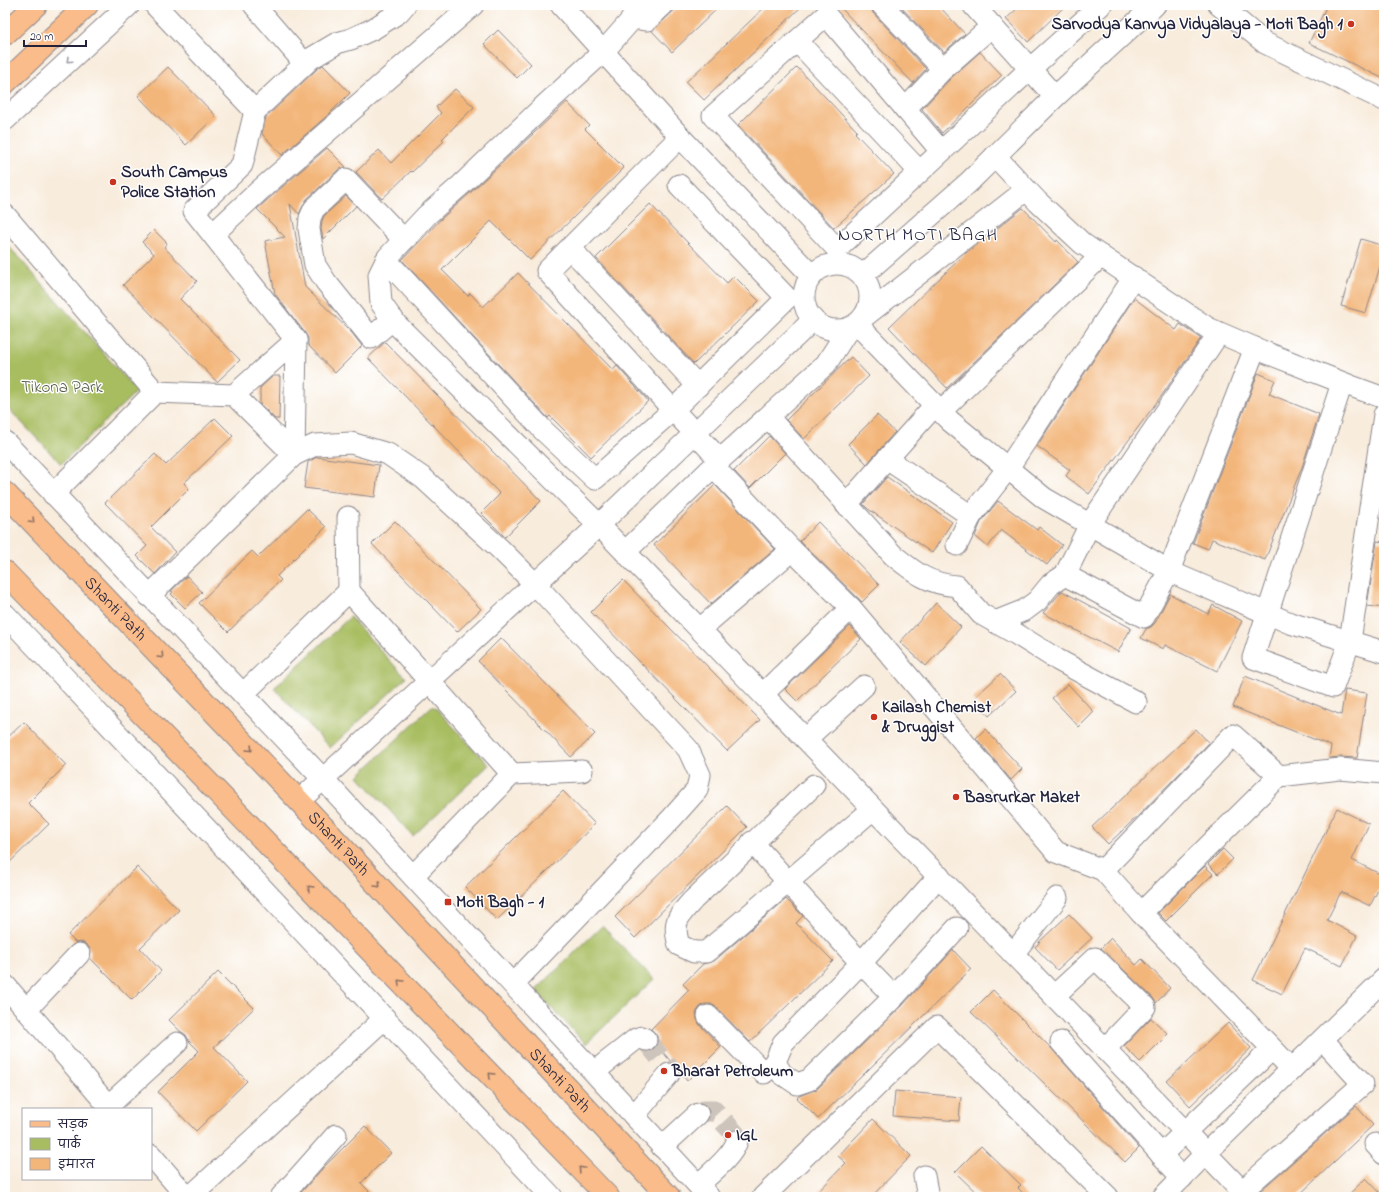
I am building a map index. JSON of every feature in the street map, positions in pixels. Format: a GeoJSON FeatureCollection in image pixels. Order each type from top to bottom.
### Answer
{"type":"FeatureCollection","features":[{"type":"Feature","properties":{"kind":"main road"},"geometry":{"type":"LineString","coordinates":[[5,34],[36,5]]}},
{"type":"Feature","properties":{"kind":"main road"},"geometry":{"type":"LineString","coordinates":[[5,83],[88,5]]}},
{"type":"Feature","properties":{"kind":"main road","name":"Shanti Path"},"geometry":{"type":"LineString","coordinates":[[5,493],[299,801],[669,1197]]}},
{"type":"Feature","properties":{"kind":"main road"},"geometry":{"type":"LineString","coordinates":[[5,572],[608,1197]]}},
{"type":"Feature","properties":{"kind":"street"},"geometry":{"type":"LineString","coordinates":[[6,117],[129,5]]}},
{"type":"Feature","properties":{"kind":"street"},"geometry":{"type":"LineString","coordinates":[[155,5],[255,111]]}},
{"type":"Feature","properties":{"kind":"street"},"geometry":{"type":"LineString","coordinates":[[254,5],[306,64]]}},
{"type":"Feature","properties":{"kind":"street"},"geometry":{"type":"LineString","coordinates":[[213,234],[260,190],[473,5]]}},
{"type":"Feature","properties":{"kind":"street"},"geometry":{"type":"LineString","coordinates":[[561,5],[680,137],[812,276]]}},
{"type":"Feature","properties":{"kind":"street"},"geometry":{"type":"LineString","coordinates":[[663,5],[647,20],[633,11],[603,52],[427,215],[386,260],[379,275],[381,303],[393,319],[599,525],[1245,1194],[1363,1084],[1323,1040]]}},
{"type":"Feature","properties":{"kind":"street"},"geometry":{"type":"LineString","coordinates":[[882,5],[943,69]]}},
{"type":"Feature","properties":{"kind":"street"},"geometry":{"type":"LineString","coordinates":[[973,5],[1055,97]]}},
{"type":"Feature","properties":{"kind":"street"},"geometry":{"type":"LineString","coordinates":[[941,151],[823,10],[797,41],[713,116],[837,249],[919,171],[941,151],[1030,69],[1101,5]]}},
{"type":"Feature","properties":{"kind":"street"},"geometry":{"type":"LineString","coordinates":[[863,275],[968,183],[1055,97],[1155,5]]}},
{"type":"Feature","properties":{"kind":"street"},"geometry":{"type":"LineString","coordinates":[[1218,5],[1265,43],[1384,100]]}},
{"type":"Feature","properties":{"kind":"street"},"geometry":{"type":"LineString","coordinates":[[294,455],[296,340],[194,211],[242,165],[255,111],[310,59],[337,43],[351,39],[373,29],[398,8]]}},
{"type":"Feature","properties":{"kind":"street"},"geometry":{"type":"LineString","coordinates":[[905,109],[943,69],[992,26]]}},
{"type":"Feature","properties":{"kind":"street"},"geometry":{"type":"LineString","coordinates":[[797,41],[919,171]]}},
{"type":"Feature","properties":{"kind":"street"},"geometry":{"type":"LineString","coordinates":[[680,137],[547,270],[695,434],[717,464],[792,550],[851,608],[1056,852],[1103,870],[1141,913],[1292,1069]]}},
{"type":"Feature","properties":{"kind":"street"},"geometry":{"type":"LineString","coordinates":[[995,156],[1026,190],[1083,244],[1208,328],[1342,383],[1384,398]]}},
{"type":"Feature","properties":{"kind":"street"},"geometry":{"type":"LineString","coordinates":[[393,319],[371,338],[326,282],[315,265],[309,229],[310,218],[314,209],[346,179],[404,240]]}},
{"type":"Feature","properties":{"kind":"street"},"geometry":{"type":"LineString","coordinates":[[386,260],[544,431],[595,479],[673,410],[787,298],[679,185]]}},
{"type":"Feature","properties":{"kind":"street"},"geometry":{"type":"LineString","coordinates":[[625,552],[717,464],[826,364],[857,323],[869,306],[871,295],[868,285],[863,275],[851,267],[837,264],[823,267],[812,276],[804,293],[808,312],[814,320],[821,326],[830,330],[839,330],[857,323],[1026,190]]}},
{"type":"Feature","properties":{"kind":"street"},"geometry":{"type":"LineString","coordinates":[[5,215],[155,392]]}},
{"type":"Feature","properties":{"kind":"street"},"geometry":{"type":"LineString","coordinates":[[570,248],[698,386]]}},
{"type":"Feature","properties":{"kind":"street"},"geometry":{"type":"LineString","coordinates":[[846,505],[887,459],[938,408],[1102,256]]}},
{"type":"Feature","properties":{"kind":"street"},"geometry":{"type":"LineString","coordinates":[[957,545],[971,516],[1008,468],[1134,277]]}},
{"type":"Feature","properties":{"kind":"street"},"geometry":{"type":"LineString","coordinates":[[299,801],[599,525],[814,320]]}},
{"type":"Feature","properties":{"kind":"street"},"geometry":{"type":"LineString","coordinates":[[857,323],[950,420],[1044,498],[1169,571],[1290,623],[1384,652]]}},
{"type":"Feature","properties":{"kind":"street"},"geometry":{"type":"LineString","coordinates":[[995,622],[1025,610],[1037,601],[1051,584],[1065,574],[1090,524],[1220,332]]}},
{"type":"Feature","properties":{"kind":"street"},"geometry":{"type":"LineString","coordinates":[[234,395],[296,340]]}},
{"type":"Feature","properties":{"kind":"street"},"geometry":{"type":"LineString","coordinates":[[1065,574],[1144,617],[1169,571],[1255,348]]}},
{"type":"Feature","properties":{"kind":"street"},"geometry":{"type":"LineString","coordinates":[[1342,383],[1253,658],[1333,687],[1350,641],[1384,415]]}},
{"type":"Feature","properties":{"kind":"street"},"geometry":{"type":"LineString","coordinates":[[53,494],[155,392],[234,395],[294,455]]}},
{"type":"Feature","properties":{"kind":"street"},"geometry":{"type":"LineString","coordinates":[[768,417],[846,505],[893,555],[917,574],[942,585],[957,586],[981,614],[1058,660],[1136,702]]}},
{"type":"Feature","properties":{"kind":"street"},"geometry":{"type":"LineString","coordinates":[[5,442],[323,779],[703,1191],[727,1156],[736,1146],[737,1141]]}},
{"type":"Feature","properties":{"kind":"street"},"geometry":{"type":"LineString","coordinates":[[149,596],[294,455],[315,445],[351,443],[388,454],[422,478],[500,549],[534,584],[688,749],[700,775],[697,790],[672,818],[513,984]]}},
{"type":"Feature","properties":{"kind":"street"},"geometry":{"type":"LineString","coordinates":[[887,459],[971,516]]}},
{"type":"Feature","properties":{"kind":"street"},"geometry":{"type":"LineString","coordinates":[[348,518],[349,591],[512,774]]}},
{"type":"Feature","properties":{"kind":"street"},"geometry":{"type":"LineString","coordinates":[[700,629],[792,550]]}},
{"type":"Feature","properties":{"kind":"street"},"geometry":{"type":"LineString","coordinates":[[243,694],[349,591]]}},
{"type":"Feature","properties":{"kind":"street"},"geometry":{"type":"LineString","coordinates":[[763,694],[851,608]]}},
{"type":"Feature","properties":{"kind":"street"},"geometry":{"type":"LineString","coordinates":[[5,614],[552,1197]]}},
{"type":"Feature","properties":{"kind":"street"},"geometry":{"type":"LineString","coordinates":[[806,739],[864,686]]}},
{"type":"Feature","properties":{"kind":"street"},"geometry":{"type":"LineString","coordinates":[[1103,870],[1233,735],[1279,776]]}},
{"type":"Feature","properties":{"kind":"street"},"geometry":{"type":"LineString","coordinates":[[1141,913],[1279,776],[1340,770],[1384,773]]}},
{"type":"Feature","properties":{"kind":"street"},"geometry":{"type":"LineString","coordinates":[[413,876],[512,774],[582,771]]}},
{"type":"Feature","properties":{"kind":"street"},"geometry":{"type":"LineString","coordinates":[[814,785],[752,842],[693,900],[679,916],[675,931],[679,945],[694,952],[706,952],[874,809]]}},
{"type":"Feature","properties":{"kind":"street"},"geometry":{"type":"LineString","coordinates":[[752,842],[861,963],[894,997]]}},
{"type":"Feature","properties":{"kind":"street"},"geometry":{"type":"LineString","coordinates":[[708,1016],[764,1073],[775,1062],[783,1042],[861,963],[939,876]]}},
{"type":"Feature","properties":{"kind":"street"},"geometry":{"type":"LineString","coordinates":[[1013,954],[1057,898]]}},
{"type":"Feature","properties":{"kind":"street"},"geometry":{"type":"LineString","coordinates":[[775,1062],[782,1074],[797,1084],[809,1080],[894,997],[956,928]]}},
{"type":"Feature","properties":{"kind":"street"},"geometry":{"type":"LineString","coordinates":[[26,1010],[79,954]]}},
{"type":"Feature","properties":{"kind":"street"},"geometry":{"type":"LineString","coordinates":[[1054,996],[1095,958],[1145,1008],[1106,1049]]}},
{"type":"Feature","properties":{"kind":"street"},"geometry":{"type":"LineString","coordinates":[[1163,1197],[1384,979]]}},
{"type":"Feature","properties":{"kind":"street"},"geometry":{"type":"LineString","coordinates":[[5,985],[110,1107],[177,1043]]}},
{"type":"Feature","properties":{"kind":"street"},"geometry":{"type":"LineString","coordinates":[[152,1156],[189,1197],[385,1018]]}},
{"type":"Feature","properties":{"kind":"street"},"geometry":{"type":"LineString","coordinates":[[763,1197],[937,1027],[1108,1197]]}},
{"type":"Feature","properties":{"kind":"street"},"geometry":{"type":"LineString","coordinates":[[594,1072],[636,1039],[642,1037],[646,1040]]}},
{"type":"Feature","properties":{"kind":"street"},"geometry":{"type":"LineString","coordinates":[[1061,1042],[1182,1178]]}},
{"type":"Feature","properties":{"kind":"street"},"geometry":{"type":"LineString","coordinates":[[1161,1154],[1272,1048]]}},
{"type":"Feature","properties":{"kind":"street"},"geometry":{"type":"LineString","coordinates":[[634,1116],[669,1074]]}},
{"type":"Feature","properties":{"kind":"street"},"geometry":{"type":"LineString","coordinates":[[662,1147],[698,1114]]}},
{"type":"Feature","properties":{"kind":"street"},"geometry":{"type":"LineString","coordinates":[[281,1197],[336,1135]]}},
{"type":"Feature","properties":{"kind":"street"},"geometry":{"type":"LineString","coordinates":[[924,1176],[928,1197]]}},
{"type":"Feature","properties":{"kind":"green space","name":"Tikona Park"},"geometry":{"type":"Polygon","coordinates":[[[5,242],[137,391],[61,464],[5,405],[5,242]]]}},
{"type":"Feature","properties":{"kind":"green space"},"geometry":{"type":"Polygon","coordinates":[[[350,617],[406,678],[330,748],[274,688],[350,617]]]}},
{"type":"Feature","properties":{"kind":"green space"},"geometry":{"type":"Polygon","coordinates":[[[433,705],[489,765],[413,836],[358,776],[433,705]]]}},
{"type":"Feature","properties":{"kind":"green space"},"geometry":{"type":"Polygon","coordinates":[[[602,926],[654,979],[586,1044],[535,991],[602,926]]]}},
{"type":"Feature","properties":{"kind":"building"},"geometry":{"type":"Polygon","coordinates":[[[680,5],[721,5],[672,52],[652,31],[680,5]]]}},
{"type":"Feature","properties":{"kind":"building"},"geometry":{"type":"Polygon","coordinates":[[[767,5],[803,5],[704,100],[686,82],[767,5]]]}},
{"type":"Feature","properties":{"kind":"building"},"geometry":{"type":"Polygon","coordinates":[[[838,5],[870,5],[873,13],[926,69],[913,83],[838,5]]]}},
{"type":"Feature","properties":{"kind":"building"},"geometry":{"type":"Polygon","coordinates":[[[899,5],[938,5],[965,34],[944,52],[899,5]]]}},
{"type":"Feature","properties":{"kind":"building"},"geometry":{"type":"Polygon","coordinates":[[[1021,5],[1066,5],[1028,42],[1006,19],[1021,5]]]}},
{"type":"Feature","properties":{"kind":"building","name":"Sarvodya Kanvya Vidyalaya - Moti Bagh 1"},"geometry":{"type":"Polygon","coordinates":[[[1327,5],[1384,5],[1384,79],[1309,43],[1327,5]]]}},
{"type":"Feature","properties":{"kind":"building"},"geometry":{"type":"Polygon","coordinates":[[[498,30],[531,64],[517,78],[484,44],[498,30]]]}},
{"type":"Feature","properties":{"kind":"building"},"geometry":{"type":"Polygon","coordinates":[[[980,52],[1002,75],[942,133],[922,109],[951,78],[980,52]]]}},
{"type":"Feature","properties":{"kind":"building"},"geometry":{"type":"Polygon","coordinates":[[[323,65],[350,93],[328,115],[282,155],[262,134],[266,117],[323,65]]]}},
{"type":"Feature","properties":{"kind":"building"},"geometry":{"type":"Polygon","coordinates":[[[168,67],[216,116],[186,145],[138,96],[168,67]]]}},
{"type":"Feature","properties":{"kind":"building"},"geometry":{"type":"Polygon","coordinates":[[[797,67],[857,131],[855,133],[894,174],[834,228],[738,125],[797,67]]]}},
{"type":"Feature","properties":{"kind":"building"},"geometry":{"type":"Polygon","coordinates":[[[455,89],[474,107],[442,139],[444,141],[382,199],[356,172],[379,150],[391,163],[441,113],[436,107],[455,89]]]}},
{"type":"Feature","properties":{"kind":"building"},"geometry":{"type":"Polygon","coordinates":[[[567,102],[589,125],[585,129],[624,168],[530,260],[491,221],[442,270],[468,296],[470,293],[483,307],[518,273],[613,370],[617,366],[648,401],[591,457],[550,416],[548,418],[402,260],[441,219],[567,102]]]}},
{"type":"Feature","properties":{"kind":"building"},"geometry":{"type":"Polygon","coordinates":[[[327,148],[346,167],[338,170],[306,200],[299,214],[290,204],[305,287],[352,333],[362,346],[335,373],[308,345],[308,338],[305,333],[275,294],[265,241],[285,237],[257,209],[327,148]]]}},
{"type":"Feature","properties":{"kind":"building"},"geometry":{"type":"Polygon","coordinates":[[[346,196],[356,206],[323,239],[321,229],[324,216],[346,196]]]}},
{"type":"Feature","properties":{"kind":"building"},"geometry":{"type":"Polygon","coordinates":[[[650,204],[727,283],[734,276],[759,301],[694,364],[596,258],[650,204]]]}},
{"type":"Feature","properties":{"kind":"building"},"geometry":{"type":"Polygon","coordinates":[[[1023,208],[1078,262],[947,388],[889,327],[967,252],[1023,208]]]}},
{"type":"Feature","properties":{"kind":"building"},"geometry":{"type":"Polygon","coordinates":[[[154,230],[167,243],[164,247],[197,281],[180,299],[240,360],[217,382],[123,285],[154,254],[142,242],[154,230]]]}},
{"type":"Feature","properties":{"kind":"building"},"geometry":{"type":"Polygon","coordinates":[[[1361,239],[1384,246],[1384,253],[1366,313],[1341,306],[1361,239]]]}},
{"type":"Feature","properties":{"kind":"building"},"geometry":{"type":"Polygon","coordinates":[[[1134,298],[1176,330],[1180,324],[1201,338],[1162,395],[1089,494],[1066,476],[1070,470],[1037,446],[1134,298]]]}},
{"type":"Feature","properties":{"kind":"building"},"geometry":{"type":"Polygon","coordinates":[[[385,342],[541,501],[505,537],[481,513],[500,494],[368,358],[385,342]]]}},
{"type":"Feature","properties":{"kind":"building"},"geometry":{"type":"Polygon","coordinates":[[[851,357],[869,376],[804,439],[786,420],[851,357]]]}},
{"type":"Feature","properties":{"kind":"building"},"geometry":{"type":"Polygon","coordinates":[[[1258,373],[1275,380],[1269,394],[1319,414],[1302,467],[1265,560],[1212,539],[1208,549],[1193,543],[1258,373]]]}},
{"type":"Feature","properties":{"kind":"building"},"geometry":{"type":"Polygon","coordinates":[[[273,376],[280,376],[279,419],[275,419],[260,404],[260,388],[273,376]]]}},
{"type":"Feature","properties":{"kind":"building"},"geometry":{"type":"Polygon","coordinates":[[[877,415],[895,432],[867,464],[848,444],[877,415]]]}},
{"type":"Feature","properties":{"kind":"building"},"geometry":{"type":"Polygon","coordinates":[[[215,418],[233,436],[184,483],[189,489],[151,527],[175,552],[155,574],[137,556],[147,546],[105,503],[155,454],[166,465],[215,418]]]}},
{"type":"Feature","properties":{"kind":"building"},"geometry":{"type":"Polygon","coordinates":[[[769,436],[785,453],[750,488],[734,471],[769,436]]]}},
{"type":"Feature","properties":{"kind":"building"},"geometry":{"type":"Polygon","coordinates":[[[317,457],[379,465],[375,497],[304,488],[308,462],[317,457]]]}},
{"type":"Feature","properties":{"kind":"building"},"geometry":{"type":"Polygon","coordinates":[[[887,477],[952,522],[932,553],[863,504],[887,477]]]}},
{"type":"Feature","properties":{"kind":"building"},"geometry":{"type":"Polygon","coordinates":[[[715,485],[775,549],[711,604],[654,545],[715,485]]]}},
{"type":"Feature","properties":{"kind":"building"},"geometry":{"type":"Polygon","coordinates":[[[998,501],[1037,530],[1039,527],[1062,545],[1047,565],[1001,530],[988,547],[975,536],[981,522],[998,501]]]}},
{"type":"Feature","properties":{"kind":"building"},"geometry":{"type":"Polygon","coordinates":[[[307,509],[326,527],[277,576],[281,580],[228,632],[199,603],[252,551],[258,557],[307,509]]]}},
{"type":"Feature","properties":{"kind":"building"},"geometry":{"type":"Polygon","coordinates":[[[395,521],[481,609],[457,632],[372,544],[395,521]]]}},
{"type":"Feature","properties":{"kind":"building"},"geometry":{"type":"Polygon","coordinates":[[[818,522],[879,585],[862,602],[800,541],[818,522]]]}},
{"type":"Feature","properties":{"kind":"building"},"geometry":{"type":"Polygon","coordinates":[[[1377,541],[1384,542],[1384,608],[1367,606],[1377,541]]]}},
{"type":"Feature","properties":{"kind":"building"},"geometry":{"type":"Polygon","coordinates":[[[187,576],[202,592],[185,608],[171,594],[173,592],[171,591],[187,576]]]}},
{"type":"Feature","properties":{"kind":"building"},"geometry":{"type":"Polygon","coordinates":[[[623,580],[760,720],[727,751],[591,612],[623,580]]]}},
{"type":"Feature","properties":{"kind":"building"},"geometry":{"type":"Polygon","coordinates":[[[1062,591],[1131,628],[1118,652],[1043,613],[1062,591]]]}},
{"type":"Feature","properties":{"kind":"building"},"geometry":{"type":"Polygon","coordinates":[[[1170,594],[1208,614],[1213,605],[1242,621],[1217,671],[1165,645],[1163,649],[1141,638],[1146,629],[1155,623],[1170,594]]]}},
{"type":"Feature","properties":{"kind":"building"},"geometry":{"type":"Polygon","coordinates":[[[936,603],[961,627],[926,666],[900,642],[936,603]]]}},
{"type":"Feature","properties":{"kind":"building"},"geometry":{"type":"Polygon","coordinates":[[[850,626],[861,639],[797,701],[785,689],[850,626]]]}},
{"type":"Feature","properties":{"kind":"building"},"geometry":{"type":"Polygon","coordinates":[[[501,638],[595,734],[571,757],[478,661],[501,638]]]}},
{"type":"Feature","properties":{"kind":"building"},"geometry":{"type":"Polygon","coordinates":[[[1000,674],[1016,691],[989,716],[973,699],[1000,674]]]}},
{"type":"Feature","properties":{"kind":"building"},"geometry":{"type":"Polygon","coordinates":[[[1245,676],[1341,715],[1345,690],[1367,693],[1357,758],[1329,758],[1331,746],[1233,707],[1245,676]]]}},
{"type":"Feature","properties":{"kind":"building"},"geometry":{"type":"Polygon","coordinates":[[[1068,684],[1094,712],[1079,727],[1052,698],[1068,684]]]}},
{"type":"Feature","properties":{"kind":"building"},"geometry":{"type":"Polygon","coordinates":[[[24,722],[66,765],[28,803],[49,824],[5,867],[5,740],[24,722]]]}},
{"type":"Feature","properties":{"kind":"building"},"geometry":{"type":"Polygon","coordinates":[[[985,729],[1022,769],[1011,780],[976,738],[985,729]]]}},
{"type":"Feature","properties":{"kind":"building"},"geometry":{"type":"Polygon","coordinates":[[[1196,729],[1209,743],[1140,814],[1108,844],[1092,827],[1196,729]]]}},
{"type":"Feature","properties":{"kind":"building"},"geometry":{"type":"Polygon","coordinates":[[[563,791],[595,824],[497,920],[465,887],[563,791]]]}},
{"type":"Feature","properties":{"kind":"building"},"geometry":{"type":"Polygon","coordinates":[[[727,806],[747,827],[635,938],[615,917],[727,806]]]}},
{"type":"Feature","properties":{"kind":"building"},"geometry":{"type":"Polygon","coordinates":[[[1337,808],[1369,824],[1352,860],[1384,876],[1384,878],[1370,906],[1341,892],[1327,920],[1357,936],[1342,966],[1305,948],[1282,994],[1253,980],[1337,808]]]}},
{"type":"Feature","properties":{"kind":"building"},"geometry":{"type":"Polygon","coordinates":[[[1223,849],[1233,859],[1218,874],[1208,864],[1223,849]]]}},
{"type":"Feature","properties":{"kind":"building"},"geometry":{"type":"Polygon","coordinates":[[[1205,866],[1213,874],[1166,921],[1158,913],[1205,866]]]}},
{"type":"Feature","properties":{"kind":"building"},"geometry":{"type":"Polygon","coordinates":[[[137,867],[179,910],[140,948],[161,971],[132,1000],[90,958],[91,951],[88,946],[82,942],[76,943],[68,935],[137,867]]]}},
{"type":"Feature","properties":{"kind":"building"},"geometry":{"type":"Polygon","coordinates":[[[786,899],[803,916],[796,923],[833,961],[750,1042],[716,1007],[711,1004],[705,1004],[700,1007],[696,1013],[699,1024],[721,1047],[687,1081],[677,1065],[672,1063],[657,1045],[657,1036],[651,1029],[689,990],[683,984],[703,964],[714,961],[786,899]]]}},
{"type":"Feature","properties":{"kind":"building"},"geometry":{"type":"Polygon","coordinates":[[[1069,914],[1092,938],[1057,970],[1035,947],[1069,914]]]}},
{"type":"Feature","properties":{"kind":"building"},"geometry":{"type":"Polygon","coordinates":[[[1111,938],[1136,965],[1142,959],[1170,988],[1156,1003],[1153,998],[1101,948],[1111,938]]]}},
{"type":"Feature","properties":{"kind":"building"},"geometry":{"type":"Polygon","coordinates":[[[953,950],[971,969],[818,1119],[797,1098],[817,1089],[902,1006],[953,950]]]}},
{"type":"Feature","properties":{"kind":"building"},"geometry":{"type":"Polygon","coordinates":[[[218,972],[254,1008],[214,1047],[247,1081],[196,1131],[158,1092],[199,1051],[189,1041],[186,1035],[169,1020],[218,972]]]}},
{"type":"Feature","properties":{"kind":"building"},"geometry":{"type":"Polygon","coordinates":[[[993,990],[1050,1047],[1139,1148],[1125,1162],[971,1012],[993,990]]]}},
{"type":"Feature","properties":{"kind":"building"},"geometry":{"type":"Polygon","coordinates":[[[1151,1018],[1168,1034],[1140,1062],[1124,1046],[1151,1018]]]}},
{"type":"Feature","properties":{"kind":"building"},"geometry":{"type":"Polygon","coordinates":[[[1228,1023],[1251,1048],[1190,1106],[1167,1081],[1228,1023]]]}},
{"type":"Feature","properties":{"kind":"building"},"geometry":{"type":"Polygon","coordinates":[[[895,1091],[961,1097],[959,1121],[893,1116],[895,1091]]]}},
{"type":"Feature","properties":{"kind":"building"},"geometry":{"type":"Polygon","coordinates":[[[1356,1106],[1373,1125],[1297,1197],[1260,1197],[1259,1192],[1356,1106]]]}},
{"type":"Feature","properties":{"kind":"building"},"geometry":{"type":"Polygon","coordinates":[[[873,1119],[911,1156],[871,1197],[813,1197],[846,1163],[838,1156],[873,1119]]]}},
{"type":"Feature","properties":{"kind":"building"},"geometry":{"type":"Polygon","coordinates":[[[365,1126],[391,1153],[361,1183],[375,1197],[297,1197],[322,1169],[365,1126]]]}},
{"type":"Feature","properties":{"kind":"building"},"geometry":{"type":"Polygon","coordinates":[[[981,1146],[1021,1185],[1018,1188],[1027,1197],[981,1197],[955,1172],[981,1146]]]}},
{"type":"Feature","properties":{"kind":"building"},"geometry":{"type":"Polygon","coordinates":[[[1366,1178],[1384,1197],[1346,1197],[1366,1178]]]}},
{"type":"Feature","properties":{"kind":"tunnel"},"geometry":{"type":"LineString","coordinates":[[646,1040],[669,1069],[669,1074]]}},
{"type":"Feature","properties":{"kind":"tunnel"},"geometry":{"type":"LineString","coordinates":[[698,1114],[704,1111],[714,1111],[735,1134],[737,1141]]}},
{"type":"Feature","properties":{"kind":"place","name":"Sarvodya Kanvya Vidyalaya - Moti Bagh 1"},"geometry":{"type":"Point","coordinates":[1351,24]}},
{"type":"Feature","properties":{"kind":"place","name":"South Campus Police Station"},"geometry":{"type":"Point","coordinates":[113,182]}},
{"type":"Feature","properties":{"kind":"place","name":"Kailash Chemist & Druggist"},"geometry":{"type":"Point","coordinates":[874,717]}},
{"type":"Feature","properties":{"kind":"place","name":"Basrurkar Maket"},"geometry":{"type":"Point","coordinates":[956,797]}},
{"type":"Feature","properties":{"kind":"place","name":"Moti Bagh - 1"},"geometry":{"type":"Point","coordinates":[448,902]}},
{"type":"Feature","properties":{"kind":"place","name":"Bharat Petroleum"},"geometry":{"type":"Point","coordinates":[664,1071]}},
{"type":"Feature","properties":{"kind":"place","name":"IGL"},"geometry":{"type":"Point","coordinates":[728,1135]}},
{"type":"Feature","properties":{"kind":"district","name":"NORTH MOTI BAGH"},"geometry":{"type":"Point","coordinates":[918,236]}}]}
